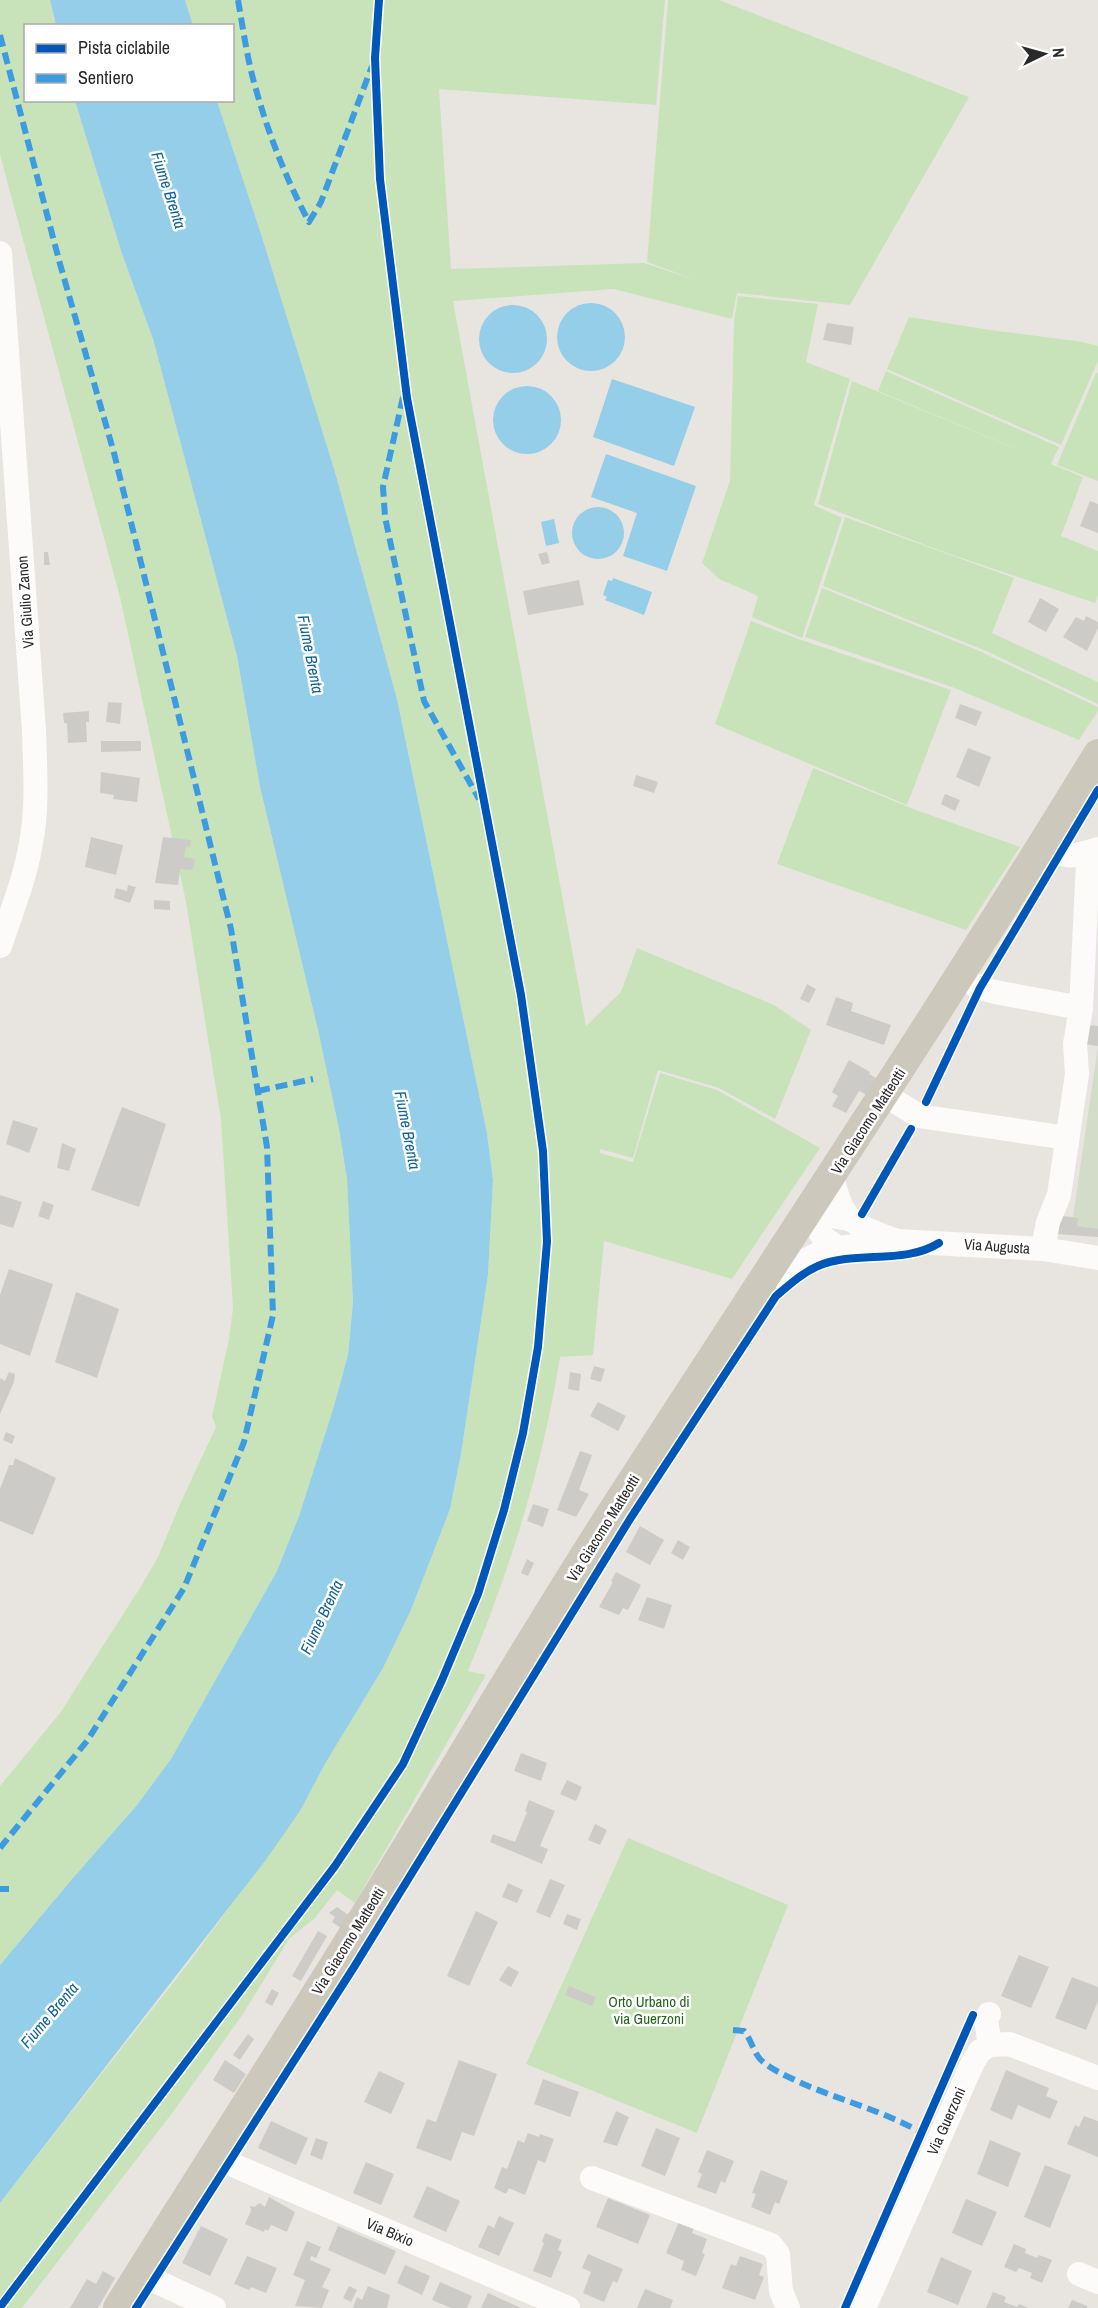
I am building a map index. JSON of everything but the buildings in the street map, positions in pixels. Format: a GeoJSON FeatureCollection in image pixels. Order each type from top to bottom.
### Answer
{"type":"FeatureCollection","features":[{"type":"Feature","properties":{"kind":"main road","name":"Via Giacomo Matteotti"},"geometry":{"type":"LineString","coordinates":[[118,2308],[213,2153],[358,1926],[514,1666],[885,1095],[1098,754]]}},
{"type":"Feature","properties":{"kind":"street","name":"Via Giulio Zanon"},"geometry":{"type":"LineString","coordinates":[[0,253],[4,379],[31,696],[35,794],[31,842],[25,869],[0,946]]}},
{"type":"Feature","properties":{"kind":"street"},"geometry":{"type":"LineString","coordinates":[[1043,844],[1070,857],[1091,851]]}},
{"type":"Feature","properties":{"kind":"street"},"geometry":{"type":"LineString","coordinates":[[1043,1249],[1048,1222],[1059,1195],[1077,1074],[1076,1044],[1081,1008],[1088,862],[1091,851]]}},
{"type":"Feature","properties":{"kind":"street"},"geometry":{"type":"LineString","coordinates":[[960,976],[980,988],[995,992],[1081,1008]]}},
{"type":"Feature","properties":{"kind":"street"},"geometry":{"type":"LineString","coordinates":[[885,1095],[919,1116],[1067,1138]]}},
{"type":"Feature","properties":{"kind":"street"},"geometry":{"type":"LineString","coordinates":[[832,1176],[836,1192],[848,1219]]}},
{"type":"Feature","properties":{"kind":"street"},"geometry":{"type":"LineString","coordinates":[[807,1214],[825,1238],[838,1248]]}},
{"type":"Feature","properties":{"kind":"street","name":"Via Augusta"},"geometry":{"type":"LineString","coordinates":[[807,1214],[848,1219],[856,1226],[896,1240]]}},
{"type":"Feature","properties":{"kind":"street","name":"Via Augusta"},"geometry":{"type":"LineString","coordinates":[[764,1281],[816,1255],[838,1248],[896,1240],[1043,1249],[1098,1258]]}},
{"type":"Feature","properties":{"kind":"street"},"geometry":{"type":"LineString","coordinates":[[989,2014],[986,2020],[990,2045],[1009,2044],[1098,2078]]}},
{"type":"Feature","properties":{"kind":"street","name":"Via Guerzoni"},"geometry":{"type":"LineString","coordinates":[[864,2308],[973,2062],[980,2051],[990,2045]]}},
{"type":"Feature","properties":{"kind":"street","name":"Via Bixio"},"geometry":{"type":"LineString","coordinates":[[213,2153],[228,2163],[568,2308]]}},
{"type":"Feature","properties":{"kind":"street"},"geometry":{"type":"LineString","coordinates":[[592,2178],[771,2245],[778,2254],[781,2291],[788,2308]]}},
{"type":"Feature","properties":{"kind":"street"},"geometry":{"type":"LineString","coordinates":[[140,2272],[214,2308]]}},
{"type":"Feature","properties":{"kind":"green space"},"geometry":{"type":"Polygon","coordinates":[[[0,0],[50,0],[56,24],[24,24],[24,102],[75,102],[122,254],[153,339],[237,656],[260,787],[318,1030],[339,1129],[347,1179],[353,1302],[348,1355],[334,1406],[299,1516],[277,1571],[171,1759],[137,1805],[0,1965],[0,1786],[60,1713],[158,1557],[216,1427],[212,1416],[229,1339],[233,1308],[221,1120],[186,902],[120,597],[0,155],[0,0]]]}},
{"type":"Feature","properties":{"kind":"green space"},"geometry":{"type":"Polygon","coordinates":[[[185,0],[665,0],[656,105],[439,89],[451,269],[644,263],[696,280],[647,262],[668,0],[719,0],[969,97],[850,305],[737,293],[732,319],[614,289],[453,301],[586,1026],[621,992],[637,948],[774,1005],[811,1030],[775,1119],[719,1088],[658,1070],[633,1158],[600,1149],[600,1153],[633,1162],[660,1073],[717,1090],[820,1148],[732,1279],[604,1241],[593,1355],[560,1357],[544,1437],[523,1517],[498,1595],[468,1671],[486,1675],[355,1903],[337,1890],[315,1918],[289,1939],[243,2014],[173,2112],[22,2308],[0,2308],[0,2203],[187,1965],[300,1811],[325,1764],[383,1668],[411,1610],[450,1509],[461,1454],[488,1275],[493,1180],[487,1133],[397,699],[335,472],[217,102],[234,102],[234,24],[193,24],[185,0]]]}},
{"type":"Feature","properties":{"kind":"green space"},"geometry":{"type":"Polygon","coordinates":[[[738,296],[818,304],[806,362],[850,379],[814,505],[842,518],[802,638],[752,617],[758,596],[719,579],[702,563],[730,481],[734,321],[738,296]]]}},
{"type":"Feature","properties":{"kind":"green space"},"geometry":{"type":"Polygon","coordinates":[[[909,317],[1098,346],[1098,361],[1061,445],[887,369],[909,317]]]}},
{"type":"Feature","properties":{"kind":"green space"},"geometry":{"type":"Polygon","coordinates":[[[886,371],[1059,447],[1051,464],[1083,477],[1061,536],[1098,551],[1098,595],[1095,603],[941,551],[818,504],[852,381],[1034,456],[878,391],[886,371]]]}},
{"type":"Feature","properties":{"kind":"green space"},"geometry":{"type":"Polygon","coordinates":[[[1096,373],[1098,373],[1098,481],[1057,465],[1096,373]]]}},
{"type":"Feature","properties":{"kind":"green space"},"geometry":{"type":"Polygon","coordinates":[[[845,517],[1014,578],[992,633],[1098,682],[1098,704],[984,650],[823,586],[845,517]]]}},
{"type":"Feature","properties":{"kind":"green space"},"geometry":{"type":"Polygon","coordinates":[[[822,588],[977,650],[1098,707],[1098,711],[1079,740],[952,687],[805,637],[822,588]]]}},
{"type":"Feature","properties":{"kind":"green space"},"geometry":{"type":"Polygon","coordinates":[[[751,621],[951,690],[907,805],[715,724],[751,621]]]}},
{"type":"Feature","properties":{"kind":"green space"},"geometry":{"type":"Polygon","coordinates":[[[813,768],[916,810],[1020,847],[966,930],[777,864],[813,768]]]}},
{"type":"Feature","properties":{"kind":"green space"},"geometry":{"type":"Polygon","coordinates":[[[1098,1026],[1098,1046],[1086,1044],[1098,1026]]]}},
{"type":"Feature","properties":{"kind":"green space"},"geometry":{"type":"Polygon","coordinates":[[[1098,1046],[1098,1237],[1058,1234],[1060,1216],[1073,1217],[1098,1046]]]}},
{"type":"Feature","properties":{"kind":"green space","name":"Orto Urbano di via Guerzoni"},"geometry":{"type":"Polygon","coordinates":[[[628,1838],[788,1905],[697,2133],[526,2064],[628,1838]]]}},
{"type":"Feature","properties":{"kind":"water"},"geometry":{"type":"Polygon","coordinates":[[[50,0],[185,0],[193,24],[56,24],[50,0]]]}},
{"type":"Feature","properties":{"kind":"water","name":"Fiume Brenta"},"geometry":{"type":"Polygon","coordinates":[[[75,102],[217,102],[335,472],[397,699],[487,1133],[493,1180],[488,1275],[461,1454],[450,1509],[411,1610],[383,1668],[325,1764],[300,1811],[265,1861],[0,2203],[0,1965],[137,1805],[171,1759],[277,1571],[299,1516],[334,1406],[348,1355],[353,1302],[347,1179],[339,1129],[318,1030],[260,787],[237,656],[153,339],[122,254],[75,102]]]}},
{"type":"Feature","properties":{"kind":"water"},"geometry":{"type":"Polygon","coordinates":[[[591,303],[604,306],[615,313],[622,324],[625,337],[622,350],[615,361],[604,368],[591,371],[578,368],[567,361],[560,350],[557,337],[560,324],[567,313],[578,306],[591,303]]]}},
{"type":"Feature","properties":{"kind":"water"},"geometry":{"type":"Polygon","coordinates":[[[513,305],[526,308],[537,315],[544,326],[547,339],[544,352],[537,363],[526,370],[513,373],[500,370],[489,363],[482,352],[479,339],[482,326],[489,315],[500,308],[513,305]]]}},
{"type":"Feature","properties":{"kind":"water"},"geometry":{"type":"Polygon","coordinates":[[[612,379],[695,407],[674,466],[593,437],[612,379]]]}},
{"type":"Feature","properties":{"kind":"water"},"geometry":{"type":"Polygon","coordinates":[[[527,386],[540,389],[551,396],[558,407],[561,420],[558,433],[551,444],[540,451],[527,454],[514,451],[503,444],[496,433],[493,420],[496,407],[503,396],[514,389],[527,386]]]}},
{"type":"Feature","properties":{"kind":"water"},"geometry":{"type":"Polygon","coordinates":[[[606,454],[696,486],[667,571],[623,556],[637,513],[591,497],[606,454]]]}},
{"type":"Feature","properties":{"kind":"water"},"geometry":{"type":"Polygon","coordinates":[[[598,507],[608,509],[616,515],[622,523],[624,533],[622,543],[616,551],[608,557],[598,559],[588,557],[580,551],[574,543],[572,533],[574,523],[580,515],[588,509],[598,507]]]}},
{"type":"Feature","properties":{"kind":"water"},"geometry":{"type":"Polygon","coordinates":[[[554,519],[559,543],[546,546],[541,522],[554,519]]]}},
{"type":"Feature","properties":{"kind":"water"},"geometry":{"type":"Polygon","coordinates":[[[613,578],[652,592],[644,615],[605,600],[607,597],[603,595],[608,580],[612,581],[613,578]]]}},
{"type":"Feature","properties":{"kind":"marked path"},"geometry":{"type":"LineString","coordinates":[[238,0],[250,65],[266,121],[278,156],[309,222],[321,202],[372,66]]}},
{"type":"Feature","properties":{"kind":"marked path"},"geometry":{"type":"LineString","coordinates":[[0,35],[60,264],[114,453],[231,929],[267,1147],[273,1315],[244,1442],[184,1588],[87,1741],[0,1848]]}},
{"type":"Feature","properties":{"kind":"marked path"},"geometry":{"type":"LineString","coordinates":[[403,397],[383,487],[385,517],[424,701],[479,799]]}},
{"type":"Feature","properties":{"kind":"marked path"},"geometry":{"type":"LineString","coordinates":[[258,1091],[313,1079]]}},
{"type":"Feature","properties":{"kind":"marked path"},"geometry":{"type":"LineString","coordinates":[[0,1889],[9,1889]]}},
{"type":"Feature","properties":{"kind":"marked path"},"geometry":{"type":"LineString","coordinates":[[733,2030],[744,2031],[760,2059],[778,2072],[892,2118],[922,2133]]}},
{"type":"Feature","properties":{"kind":"cycle path"},"geometry":{"type":"LineString","coordinates":[[0,2307],[335,1866],[403,1764],[478,1594],[504,1510],[523,1433],[538,1347],[547,1242],[543,1151],[521,995],[407,398],[380,179],[375,58],[379,0]]}},
{"type":"Feature","properties":{"kind":"cycle path"},"geometry":{"type":"LineString","coordinates":[[926,1102],[980,988],[1098,790]]}},
{"type":"Feature","properties":{"kind":"cycle path"},"geometry":{"type":"LineString","coordinates":[[862,1214],[911,1129]]}},
{"type":"Feature","properties":{"kind":"cycle path"},"geometry":{"type":"LineString","coordinates":[[136,2308],[354,1967],[630,1519],[776,1296],[801,1276],[818,1266],[833,1261],[911,1254],[939,1243]]}},
{"type":"Feature","properties":{"kind":"cycle path"},"geometry":{"type":"LineString","coordinates":[[845,2308],[973,2015]]}}]}
